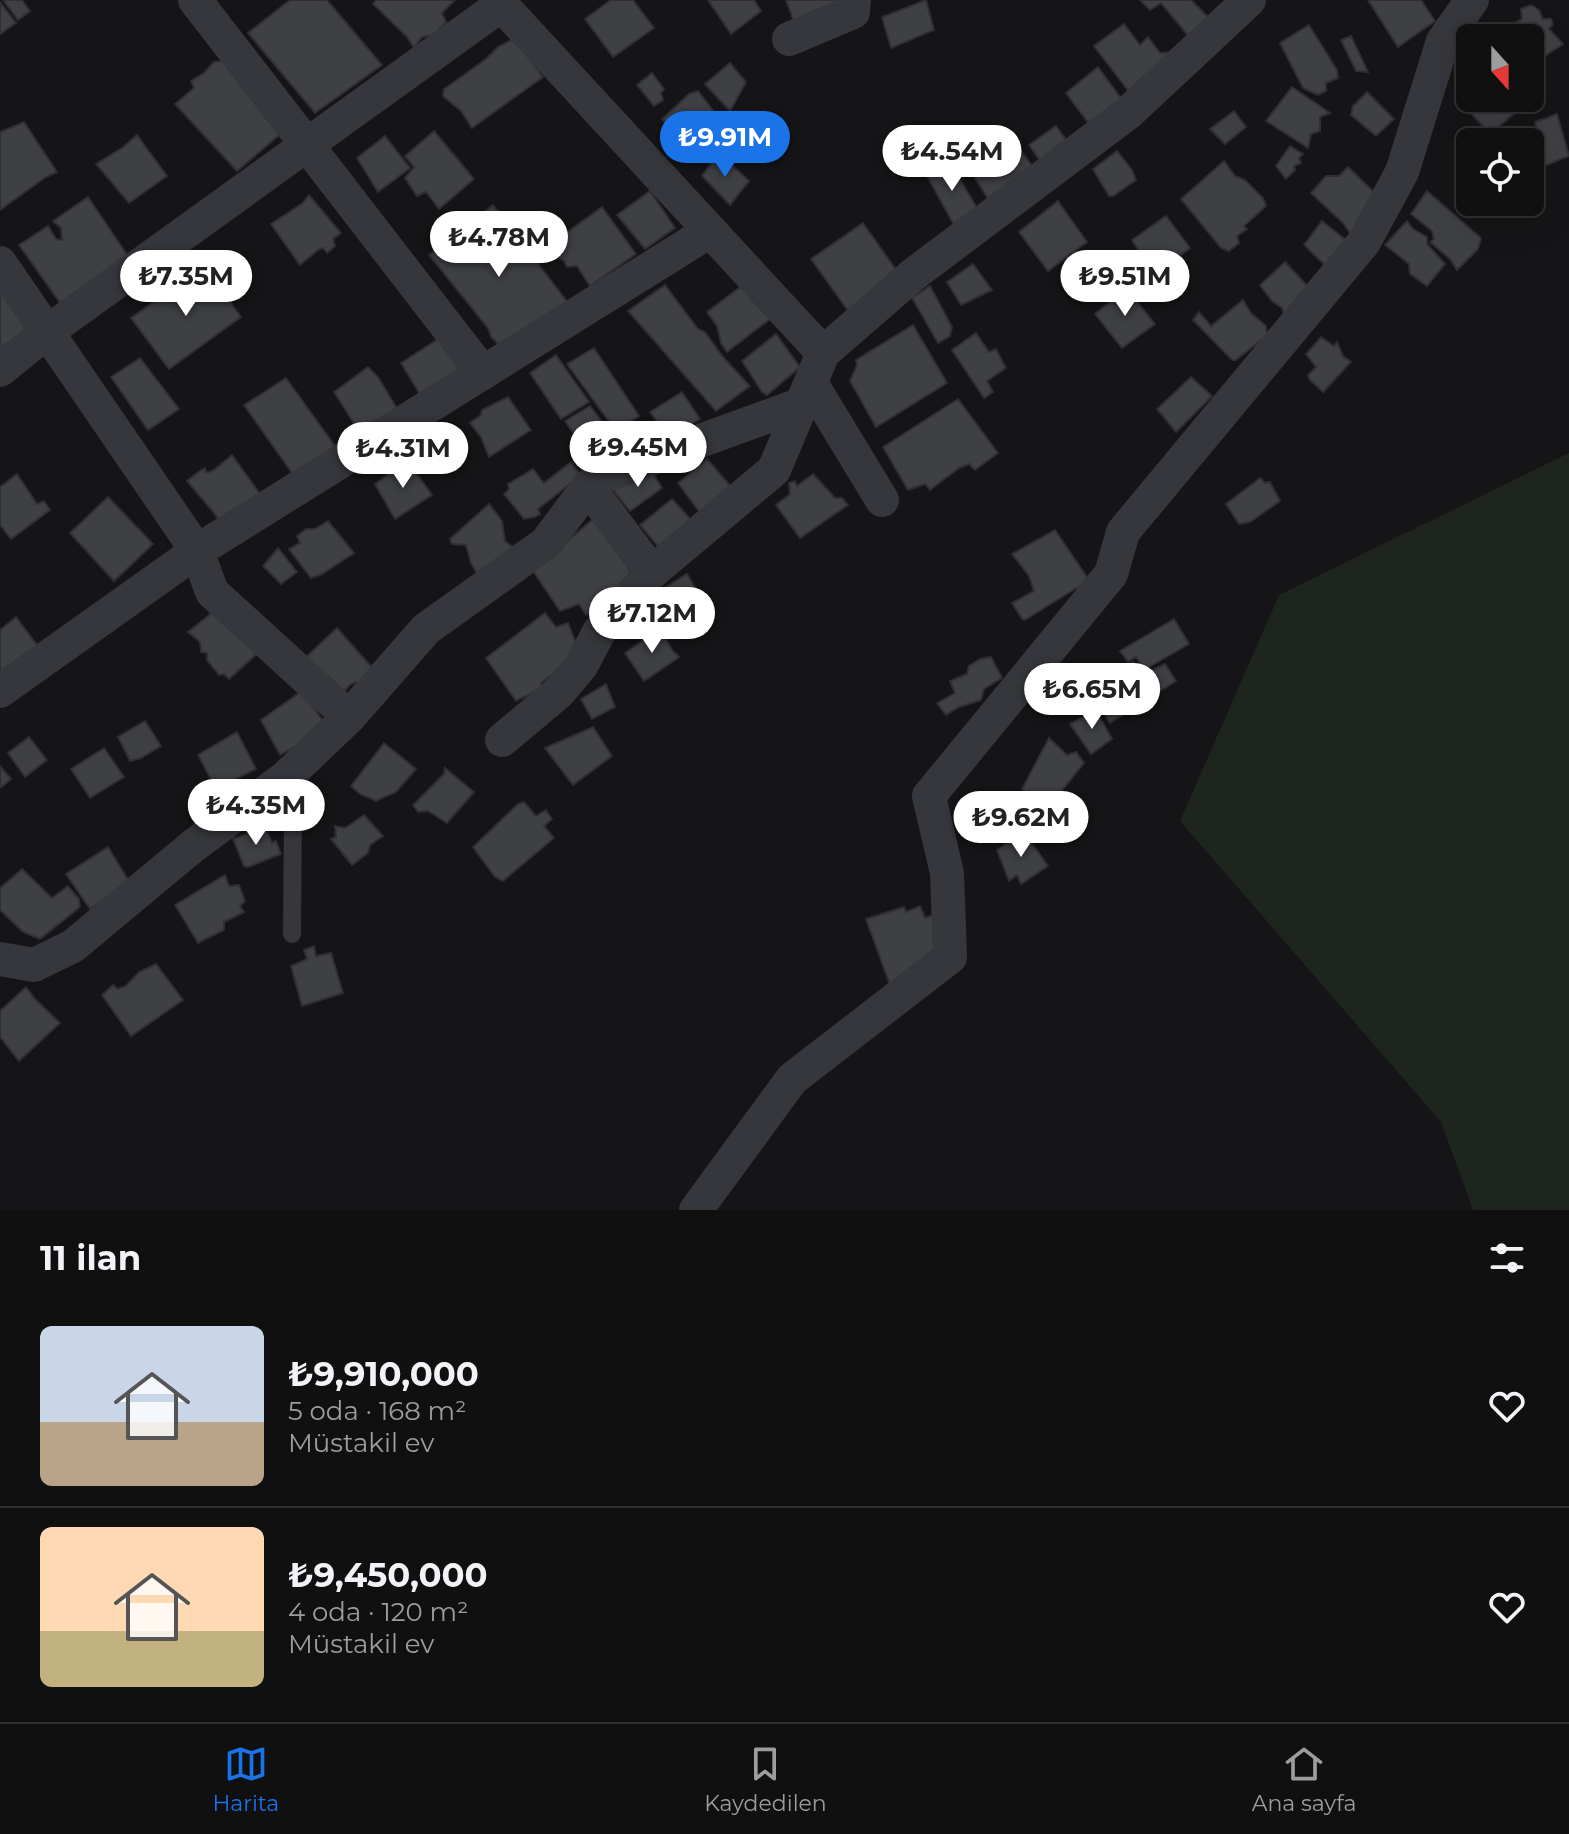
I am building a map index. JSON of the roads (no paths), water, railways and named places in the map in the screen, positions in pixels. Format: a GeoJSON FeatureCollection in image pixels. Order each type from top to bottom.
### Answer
{"type":"FeatureCollection","features":[{"type":"Feature","properties":{"kind":"street"},"geometry":{"type":"LineString","coordinates":[[195,0],[483,373]]}},
{"type":"Feature","properties":{"kind":"street"},"geometry":{"type":"LineString","coordinates":[[789,39],[853,12],[854,0]]}},
{"type":"Feature","properties":{"kind":"street"},"geometry":{"type":"LineString","coordinates":[[696,1210],[792,1079],[950,957],[947,873],[929,796],[1111,574],[1123,532],[1364,242],[1402,172],[1443,41],[1472,0]]}},
{"type":"Feature","properties":{"kind":"street"},"geometry":{"type":"LineString","coordinates":[[0,370],[47,332],[499,2],[710,231],[812,380],[882,500]]}},
{"type":"Feature","properties":{"kind":"street"},"geometry":{"type":"LineString","coordinates":[[502,740],[558,693],[581,666],[599,632],[652,572],[774,470],[812,380],[914,274],[1128,113],[1237,3]]}},
{"type":"Feature","properties":{"kind":"street"},"geometry":{"type":"LineString","coordinates":[[0,691],[197,551],[710,231]]}},
{"type":"Feature","properties":{"kind":"street"},"geometry":{"type":"LineString","coordinates":[[0,263],[197,551],[212,592],[349,717]]}},
{"type":"Feature","properties":{"kind":"street"},"geometry":{"type":"LineString","coordinates":[[0,959],[34,965],[73,946],[193,846],[285,778],[349,717],[426,629],[546,543],[588,487],[603,476],[812,380]]}},
{"type":"Feature","properties":{"kind":"street"},"geometry":{"type":"LineString","coordinates":[[588,487],[652,572]]}},
{"type":"Feature","properties":{"kind":"lane"},"geometry":{"type":"LineString","coordinates":[[285,778],[292,792],[293,806],[292,934]]}}]}
